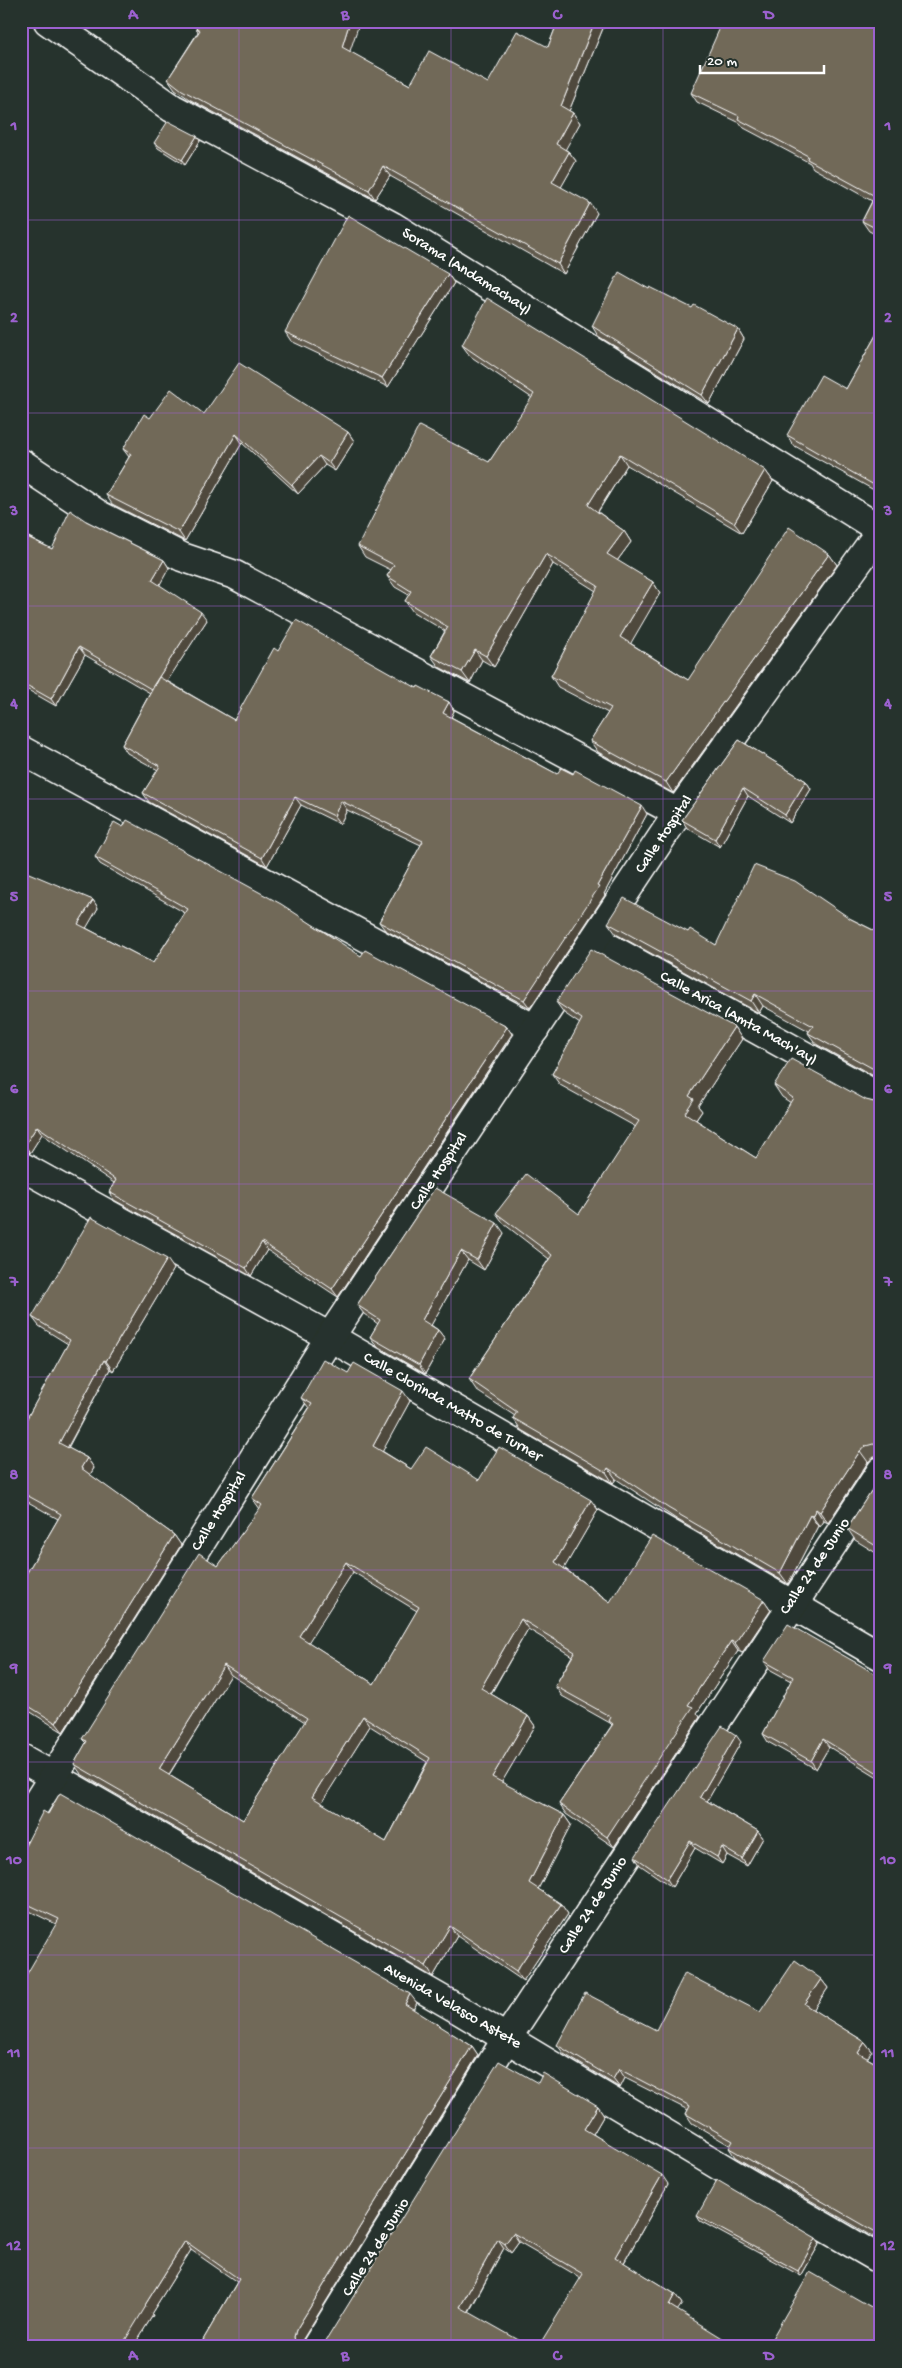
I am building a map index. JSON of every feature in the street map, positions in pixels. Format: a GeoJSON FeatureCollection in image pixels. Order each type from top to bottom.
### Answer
{"type":"FeatureCollection","features":[{"type":"Feature","properties":{"kind":"street","name":"Sorama (Andamachay)"},"geometry":{"type":"LineString","coordinates":[[48,21],[172,108],[392,226],[881,530]]}},
{"type":"Feature","properties":{"kind":"street"},"geometry":{"type":"LineString","coordinates":[[21,463],[98,515],[182,557],[235,575],[678,813]]}},
{"type":"Feature","properties":{"kind":"street","name":"Calle Hospital"},"geometry":{"type":"LineString","coordinates":[[21,1828],[330,1338],[678,813],[881,530]]}},
{"type":"Feature","properties":{"kind":"street"},"geometry":{"type":"LineString","coordinates":[[21,750],[535,1029]]}},
{"type":"Feature","properties":{"kind":"street","name":"Calle Arica (Amta Mach'ay)"},"geometry":{"type":"LineString","coordinates":[[595,940],[881,1098]]}},
{"type":"Feature","properties":{"kind":"street","name":"Calle Clorinda Matto de Turner"},"geometry":{"type":"LineString","coordinates":[[21,1166],[330,1338],[881,1656]]}},
{"type":"Feature","properties":{"kind":"street","name":"Calle 24 de Junio"},"geometry":{"type":"LineString","coordinates":[[316,2347],[506,2038],[881,1471]]}},
{"type":"Feature","properties":{"kind":"street","name":"Avenida Velasco Astete"},"geometry":{"type":"LineString","coordinates":[[21,1758],[506,2038],[731,2173],[881,2260]]}},
{"type":"Feature","properties":{"kind":"building"},"geometry":{"type":"Polygon","coordinates":[[[199,21],[350,21],[342,47],[410,85],[429,51],[488,83],[517,31],[548,47],[558,21],[595,21],[561,106],[573,113],[556,144],[569,152],[552,182],[590,203],[558,264],[383,166],[369,190],[182,90],[168,79],[200,30],[196,28],[199,21]]]}},
{"type":"Feature","properties":{"kind":"building"},"geometry":{"type":"Polygon","coordinates":[[[723,21],[881,21],[881,231],[862,221],[875,196],[807,159],[808,156],[738,119],[739,116],[691,93],[723,21]]]}},
{"type":"Feature","properties":{"kind":"building"},"geometry":{"type":"Polygon","coordinates":[[[168,121],[197,136],[182,160],[154,143],[168,121]]]}},
{"type":"Feature","properties":{"kind":"building"},"geometry":{"type":"Polygon","coordinates":[[[348,215],[448,274],[382,378],[285,332],[348,215]]]}},
{"type":"Feature","properties":{"kind":"building"},"geometry":{"type":"Polygon","coordinates":[[[619,272],[649,289],[650,287],[692,308],[694,305],[738,329],[702,395],[592,326],[619,272]]]}},
{"type":"Feature","properties":{"kind":"building"},"geometry":{"type":"Polygon","coordinates":[[[487,298],[765,470],[734,523],[620,454],[588,505],[624,531],[607,554],[653,582],[620,637],[688,680],[789,527],[829,554],[666,782],[590,741],[611,708],[551,676],[598,586],[546,554],[486,656],[475,650],[462,672],[431,656],[448,627],[405,601],[411,591],[387,576],[394,565],[358,546],[419,426],[489,462],[534,394],[462,345],[487,298]]]}},
{"type":"Feature","properties":{"kind":"building"},"geometry":{"type":"Polygon","coordinates":[[[881,326],[881,489],[787,435],[821,375],[846,389],[881,326]]]}},
{"type":"Feature","properties":{"kind":"building"},"geometry":{"type":"Polygon","coordinates":[[[239,363],[348,432],[329,463],[319,456],[292,485],[236,434],[179,532],[106,495],[131,454],[123,449],[144,414],[150,418],[171,389],[204,414],[239,363]]]}},
{"type":"Feature","properties":{"kind":"building"},"geometry":{"type":"Polygon","coordinates":[[[70,510],[86,521],[164,560],[152,580],[201,612],[151,689],[79,647],[51,699],[21,682],[21,534],[52,549],[70,510]]]}},
{"type":"Feature","properties":{"kind":"building"},"geometry":{"type":"Polygon","coordinates":[[[296,620],[417,688],[418,686],[449,702],[443,713],[557,774],[561,768],[573,774],[575,770],[642,806],[597,886],[599,887],[524,1000],[379,922],[423,841],[341,801],[334,816],[295,797],[262,858],[143,793],[160,766],[122,745],[159,677],[234,720],[274,648],[278,651],[296,620]]]}},
{"type":"Feature","properties":{"kind":"building"},"geometry":{"type":"Polygon","coordinates":[[[739,740],[806,781],[785,815],[743,788],[715,839],[682,820],[739,740]]]}},
{"type":"Feature","properties":{"kind":"building"},"geometry":{"type":"Polygon","coordinates":[[[127,820],[281,904],[361,956],[365,950],[507,1027],[332,1289],[262,1242],[246,1268],[109,1192],[116,1180],[37,1126],[25,1145],[21,1143],[21,877],[24,871],[93,900],[78,924],[153,963],[188,909],[95,857],[114,822],[123,827],[127,820]]]}},
{"type":"Feature","properties":{"kind":"building"},"geometry":{"type":"Polygon","coordinates":[[[754,865],[795,881],[851,919],[881,934],[881,1073],[808,1033],[813,1026],[755,994],[751,1001],[608,923],[624,898],[688,932],[690,929],[716,945],[754,865]]]}},
{"type":"Feature","properties":{"kind":"building"},"geometry":{"type":"Polygon","coordinates":[[[591,949],[734,1027],[689,1096],[694,1099],[685,1113],[756,1158],[793,1098],[774,1085],[791,1059],[866,1100],[874,1102],[881,1100],[881,1446],[873,1444],[866,1446],[860,1451],[820,1512],[816,1509],[812,1516],[810,1515],[780,1573],[668,1508],[608,1468],[606,1472],[513,1418],[517,1412],[469,1379],[552,1255],[496,1213],[526,1174],[579,1214],[639,1121],[552,1074],[582,1019],[556,1002],[591,949]]]}},
{"type":"Feature","properties":{"kind":"building"},"geometry":{"type":"Polygon","coordinates":[[[435,1188],[497,1223],[477,1260],[461,1251],[422,1320],[438,1330],[419,1365],[370,1337],[380,1320],[357,1305],[435,1188]]]}},
{"type":"Feature","properties":{"kind":"building"},"geometry":{"type":"Polygon","coordinates":[[[91,1217],[167,1259],[106,1361],[104,1360],[59,1443],[87,1458],[81,1468],[174,1535],[56,1723],[21,1703],[21,1583],[61,1514],[21,1492],[21,1417],[26,1420],[70,1340],[32,1317],[91,1217]]]}},
{"type":"Feature","properties":{"kind":"building"},"geometry":{"type":"Polygon","coordinates":[[[323,1359],[348,1373],[354,1363],[403,1391],[373,1446],[411,1469],[426,1447],[479,1480],[499,1447],[591,1500],[555,1562],[610,1602],[652,1536],[764,1600],[735,1643],[731,1641],[688,1705],[693,1707],[607,1837],[559,1804],[613,1724],[609,1721],[611,1717],[555,1686],[575,1652],[521,1619],[481,1688],[528,1716],[492,1777],[564,1815],[529,1883],[561,1904],[516,1971],[450,1926],[426,1966],[74,1764],[87,1741],[82,1739],[199,1553],[218,1566],[262,1505],[252,1498],[312,1404],[301,1398],[323,1359]],[[346,1562],[299,1636],[374,1684],[419,1607],[346,1562]],[[224,1665],[159,1769],[243,1820],[307,1718],[224,1665]],[[363,1716],[312,1797],[386,1842],[430,1758],[363,1716]]]}},
{"type":"Feature","properties":{"kind":"building"},"geometry":{"type":"Polygon","coordinates":[[[881,1476],[881,1549],[847,1528],[881,1476]]]}},
{"type":"Feature","properties":{"kind":"building"},"geometry":{"type":"Polygon","coordinates":[[[788,1624],[881,1678],[881,1775],[823,1739],[811,1761],[763,1734],[793,1677],[764,1661],[788,1624]]]}},
{"type":"Feature","properties":{"kind":"building"},"geometry":{"type":"Polygon","coordinates":[[[722,1726],[736,1735],[700,1797],[758,1831],[742,1859],[722,1847],[717,1857],[690,1841],[667,1879],[635,1857],[722,1726]]]}},
{"type":"Feature","properties":{"kind":"building"},"geometry":{"type":"Polygon","coordinates":[[[60,1793],[410,1994],[405,2004],[472,2046],[296,2330],[294,2337],[297,2347],[215,2347],[203,2340],[239,2279],[185,2241],[121,2347],[21,2347],[21,1984],[59,1919],[21,1901],[21,1854],[43,1811],[48,1814],[60,1793]]]}},
{"type":"Feature","properties":{"kind":"building"},"geometry":{"type":"Polygon","coordinates":[[[795,1960],[821,1979],[804,2004],[865,2042],[858,2053],[881,2066],[881,2235],[729,2148],[733,2141],[686,2114],[690,2106],[619,2069],[613,2079],[557,2045],[585,1993],[656,2030],[685,1973],[760,2012],[795,1960]]]}},
{"type":"Feature","properties":{"kind":"building"},"geometry":{"type":"Polygon","coordinates":[[[499,2061],[538,2083],[543,2073],[598,2106],[584,2129],[662,2175],[615,2257],[675,2294],[669,2305],[737,2347],[538,2347],[583,2274],[513,2233],[505,2244],[498,2239],[460,2307],[531,2347],[322,2347],[499,2061]]]}},
{"type":"Feature","properties":{"kind":"building"},"geometry":{"type":"Polygon","coordinates":[[[717,2180],[816,2238],[798,2271],[697,2216],[717,2180]]]}},
{"type":"Feature","properties":{"kind":"building"},"geometry":{"type":"Polygon","coordinates":[[[810,2272],[873,2308],[881,2293],[881,2347],[767,2347],[810,2272]]]}}]}
